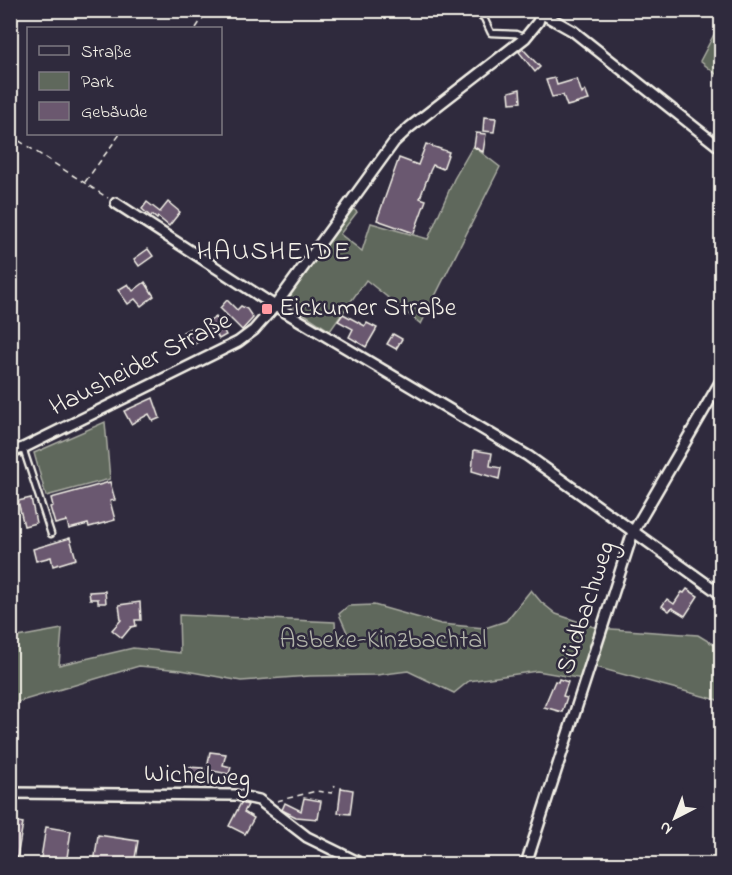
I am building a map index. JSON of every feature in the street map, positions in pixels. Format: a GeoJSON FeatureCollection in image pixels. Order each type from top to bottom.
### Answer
{"type":"FeatureCollection","features":[{"type":"Feature","properties":{"kind":"street","name":"Hausheider Straße"},"geometry":{"type":"LineString","coordinates":[[10,452],[238,342],[254,330],[275,306],[394,142],[525,38],[538,22],[541,12]]}},
{"type":"Feature","properties":{"kind":"street"},"geometry":{"type":"LineString","coordinates":[[541,12],[573,31],[722,149]]}},
{"type":"Feature","properties":{"kind":"street"},"geometry":{"type":"LineString","coordinates":[[116,203],[275,306],[498,438],[722,595]]}},
{"type":"Feature","properties":{"kind":"street","name":"Südbachweg"},"geometry":{"type":"LineString","coordinates":[[526,864],[633,532],[722,379]]}},
{"type":"Feature","properties":{"kind":"street","name":"Wichelweg"},"geometry":{"type":"LineString","coordinates":[[10,793],[236,795],[259,800],[307,837],[362,864]]}},
{"type":"Feature","properties":{"kind":"lane"},"geometry":{"type":"LineString","coordinates":[[473,10],[483,18],[491,33],[516,34],[525,38]]}},
{"type":"Feature","properties":{"kind":"lane"},"geometry":{"type":"LineString","coordinates":[[23,447],[51,534]]}},
{"type":"Feature","properties":{"kind":"path"},"geometry":{"type":"LineString","coordinates":[[197,27],[208,10]]}},
{"type":"Feature","properties":{"kind":"path"},"geometry":{"type":"LineString","coordinates":[[10,135],[116,203]]}},
{"type":"Feature","properties":{"kind":"path"},"geometry":{"type":"LineString","coordinates":[[84,182],[119,135]]}},
{"type":"Feature","properties":{"kind":"path"},"geometry":{"type":"LineString","coordinates":[[270,807],[279,800],[298,795],[316,791],[332,793],[335,785]]}},
{"type":"Feature","properties":{"kind":"green space"},"geometry":{"type":"Polygon","coordinates":[[[721,21],[721,78],[700,61],[721,21]]]}},
{"type":"Feature","properties":{"kind":"green space"},"geometry":{"type":"Polygon","coordinates":[[[473,146],[500,167],[421,324],[366,280],[330,331],[286,302],[352,208],[357,212],[340,234],[362,251],[371,223],[428,239],[454,179],[473,146]]]}},
{"type":"Feature","properties":{"kind":"green space"},"geometry":{"type":"Polygon","coordinates":[[[105,422],[110,479],[46,496],[34,453],[105,422]]]}},
{"type":"Feature","properties":{"kind":"green space","name":"Asbeke-Kinzbachtal"},"geometry":{"type":"Polygon","coordinates":[[[531,590],[556,614],[597,628],[698,635],[721,649],[721,701],[596,667],[583,679],[537,671],[469,681],[454,693],[408,671],[377,675],[310,676],[241,681],[181,670],[139,666],[11,704],[11,633],[18,637],[62,629],[59,665],[133,648],[180,653],[179,615],[335,622],[336,636],[349,637],[339,614],[348,606],[374,605],[441,624],[485,628],[506,621],[531,590]]]}},
{"type":"Feature","properties":{"kind":"building"},"geometry":{"type":"Polygon","coordinates":[[[523,49],[540,67],[535,72],[519,52],[523,49]]]}},
{"type":"Feature","properties":{"kind":"building"},"geometry":{"type":"Polygon","coordinates":[[[555,78],[557,85],[577,79],[582,94],[585,90],[589,100],[567,106],[563,95],[552,97],[546,80],[555,78]]]}},
{"type":"Feature","properties":{"kind":"building"},"geometry":{"type":"Polygon","coordinates":[[[520,89],[521,102],[510,103],[509,92],[520,89]]]}},
{"type":"Feature","properties":{"kind":"building"},"geometry":{"type":"Polygon","coordinates":[[[484,117],[496,118],[494,132],[483,131],[484,117]]]}},
{"type":"Feature","properties":{"kind":"building"},"geometry":{"type":"Polygon","coordinates":[[[476,133],[486,134],[483,152],[474,147],[476,133]]]}},
{"type":"Feature","properties":{"kind":"building"},"geometry":{"type":"Polygon","coordinates":[[[426,144],[449,152],[443,169],[433,165],[430,171],[420,198],[426,200],[414,233],[377,220],[399,158],[418,165],[426,144]]]}},
{"type":"Feature","properties":{"kind":"building"},"geometry":{"type":"Polygon","coordinates":[[[147,202],[160,212],[168,202],[180,212],[169,226],[158,217],[157,219],[152,215],[151,217],[142,209],[147,202]]]}},
{"type":"Feature","properties":{"kind":"building"},"geometry":{"type":"Polygon","coordinates":[[[148,249],[153,256],[139,266],[134,259],[148,249]]]}},
{"type":"Feature","properties":{"kind":"building"},"geometry":{"type":"Polygon","coordinates":[[[145,282],[154,296],[141,306],[135,299],[128,304],[118,290],[128,284],[133,291],[145,282]]]}},
{"type":"Feature","properties":{"kind":"building"},"geometry":{"type":"Polygon","coordinates":[[[227,300],[237,310],[241,306],[247,309],[253,318],[242,330],[220,308],[227,300]]]}},
{"type":"Feature","properties":{"kind":"building"},"geometry":{"type":"Polygon","coordinates":[[[343,314],[365,326],[367,323],[377,328],[366,347],[349,337],[353,329],[338,321],[343,314]]]}},
{"type":"Feature","properties":{"kind":"building"},"geometry":{"type":"Polygon","coordinates":[[[216,317],[226,335],[219,339],[214,329],[211,330],[207,323],[216,317]]]}},
{"type":"Feature","properties":{"kind":"building"},"geometry":{"type":"Polygon","coordinates":[[[191,328],[199,341],[192,346],[183,332],[191,328]]]}},
{"type":"Feature","properties":{"kind":"building"},"geometry":{"type":"Polygon","coordinates":[[[393,334],[402,339],[396,349],[387,344],[393,334]]]}},
{"type":"Feature","properties":{"kind":"building"},"geometry":{"type":"Polygon","coordinates":[[[153,398],[160,418],[153,421],[149,414],[131,424],[124,411],[153,398]]]}},
{"type":"Feature","properties":{"kind":"building"},"geometry":{"type":"Polygon","coordinates":[[[474,450],[492,453],[490,466],[501,468],[499,479],[472,471],[474,450]]]}},
{"type":"Feature","properties":{"kind":"building"},"geometry":{"type":"Polygon","coordinates":[[[110,482],[115,500],[110,501],[115,520],[89,527],[88,524],[69,529],[67,521],[55,524],[50,507],[53,506],[51,498],[110,482]]]}},
{"type":"Feature","properties":{"kind":"building"},"geometry":{"type":"Polygon","coordinates":[[[31,498],[36,523],[24,526],[18,501],[31,498]]]}},
{"type":"Feature","properties":{"kind":"building"},"geometry":{"type":"Polygon","coordinates":[[[70,538],[76,559],[53,566],[51,557],[36,561],[33,549],[70,538]]]}},
{"type":"Feature","properties":{"kind":"building"},"geometry":{"type":"Polygon","coordinates":[[[687,589],[698,596],[685,616],[672,608],[669,611],[662,606],[667,599],[674,604],[682,592],[684,593],[687,589]]]}},
{"type":"Feature","properties":{"kind":"building"},"geometry":{"type":"Polygon","coordinates":[[[105,591],[106,603],[98,603],[98,599],[90,599],[89,592],[105,591]]]}},
{"type":"Feature","properties":{"kind":"building"},"geometry":{"type":"Polygon","coordinates":[[[140,602],[141,620],[135,620],[136,626],[131,627],[122,638],[112,630],[121,620],[119,605],[140,602]]]}},
{"type":"Feature","properties":{"kind":"building"},"geometry":{"type":"Polygon","coordinates":[[[559,679],[568,682],[563,696],[567,697],[562,712],[544,707],[555,681],[558,682],[559,679]]]}},
{"type":"Feature","properties":{"kind":"building"},"geometry":{"type":"Polygon","coordinates":[[[210,752],[226,754],[223,765],[231,767],[229,774],[207,770],[210,752]]]}},
{"type":"Feature","properties":{"kind":"building"},"geometry":{"type":"Polygon","coordinates":[[[187,767],[203,768],[202,784],[186,783],[187,767]]]}},
{"type":"Feature","properties":{"kind":"building"},"geometry":{"type":"Polygon","coordinates":[[[341,788],[353,790],[350,814],[338,813],[341,788]]]}},
{"type":"Feature","properties":{"kind":"building"},"geometry":{"type":"Polygon","coordinates":[[[304,798],[321,801],[318,819],[296,817],[282,810],[285,803],[301,811],[304,798]]]}},
{"type":"Feature","properties":{"kind":"building"},"geometry":{"type":"Polygon","coordinates":[[[241,803],[248,805],[244,812],[254,818],[245,834],[229,826],[241,803]]]}},
{"type":"Feature","properties":{"kind":"building"},"geometry":{"type":"Polygon","coordinates":[[[10,821],[23,823],[16,864],[10,864],[10,821]]]}},
{"type":"Feature","properties":{"kind":"building"},"geometry":{"type":"Polygon","coordinates":[[[46,827],[71,831],[66,864],[40,864],[46,827]]]}},
{"type":"Feature","properties":{"kind":"building"},"geometry":{"type":"Polygon","coordinates":[[[98,835],[138,841],[134,864],[94,864],[98,835]]]}},
{"type":"Feature","properties":{"kind":"place","name":"Eickumer Straße"},"geometry":{"type":"Point","coordinates":[267,309]}},
{"type":"Feature","properties":{"kind":"district","name":"HAUSHEIDE"},"geometry":{"type":"Point","coordinates":[274,252]}}]}
